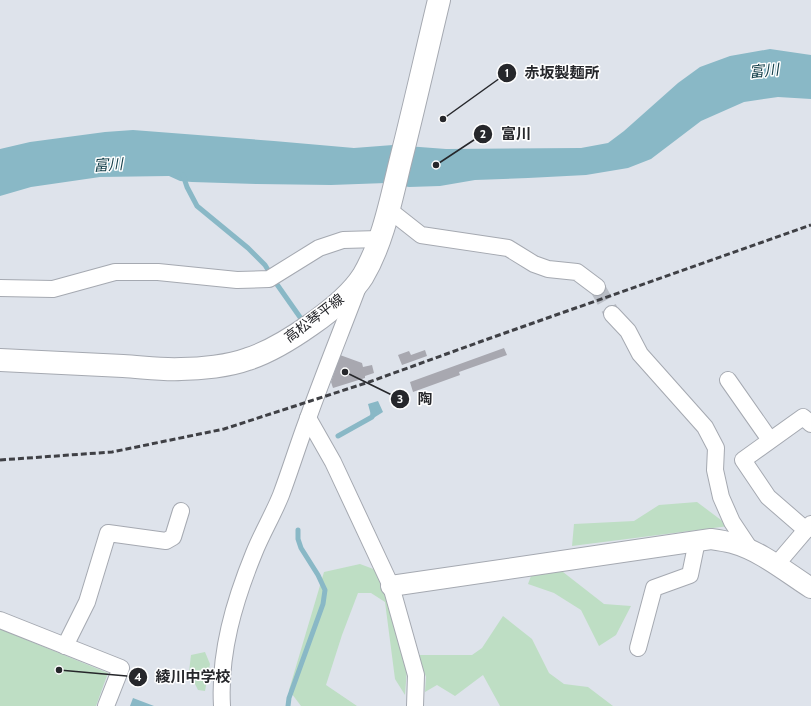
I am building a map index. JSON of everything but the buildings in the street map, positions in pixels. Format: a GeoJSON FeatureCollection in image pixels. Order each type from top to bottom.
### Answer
{"type":"FeatureCollection","features":[{"type":"Feature","properties":{"kind":"main road","name":"高松琴平線"},"geometry":{"type":"LineString","coordinates":[[0,360],[181,369],[222,365],[247,360],[270,350],[309,326],[343,298],[362,277],[379,239],[407,135],[439,0]]}},
{"type":"Feature","properties":{"kind":"street"},"geometry":{"type":"LineString","coordinates":[[388,209],[421,235],[508,248],[534,264],[548,269],[577,272],[597,287]]}},
{"type":"Feature","properties":{"kind":"street"},"geometry":{"type":"LineString","coordinates":[[0,288],[53,289],[115,272],[158,272],[237,280],[272,277],[319,248],[342,240],[379,239]]}},
{"type":"Feature","properties":{"kind":"street"},"geometry":{"type":"LineString","coordinates":[[222,706],[221,685],[223,660],[228,632],[238,598],[254,552],[280,495],[362,277]]}},
{"type":"Feature","properties":{"kind":"street"},"geometry":{"type":"LineString","coordinates":[[612,314],[628,331],[640,354],[705,427],[716,448],[716,470],[721,497],[732,522],[750,550]]}},
{"type":"Feature","properties":{"kind":"street"},"geometry":{"type":"LineString","coordinates":[[728,380],[770,440]]}},
{"type":"Feature","properties":{"kind":"street"},"geometry":{"type":"LineString","coordinates":[[776,565],[808,527],[768,497],[742,460],[804,417],[811,424]]}},
{"type":"Feature","properties":{"kind":"street"},"geometry":{"type":"LineString","coordinates":[[308,418],[333,462],[391,586],[416,675],[415,706]]}},
{"type":"Feature","properties":{"kind":"street"},"geometry":{"type":"LineString","coordinates":[[65,646],[87,602],[108,533],[166,541],[172,537],[181,511]]}},
{"type":"Feature","properties":{"kind":"street"},"geometry":{"type":"LineString","coordinates":[[391,586],[710,539],[732,542],[750,550],[811,588]]}},
{"type":"Feature","properties":{"kind":"street"},"geometry":{"type":"LineString","coordinates":[[638,648],[654,588],[690,575],[697,541]]}},
{"type":"Feature","properties":{"kind":"street"},"geometry":{"type":"LineString","coordinates":[[0,620],[121,668],[106,706]]}},
{"type":"Feature","properties":{"kind":"green space"},"geometry":{"type":"Polygon","coordinates":[[[697,502],[729,526],[572,546],[574,524],[634,521],[659,505],[697,502]]]}},
{"type":"Feature","properties":{"kind":"green space"},"geometry":{"type":"Polygon","coordinates":[[[360,564],[376,570],[388,598],[407,668],[405,695],[395,679],[385,602],[371,593],[358,593],[342,635],[326,685],[357,706],[301,706],[289,690],[324,572],[360,564]]]}},
{"type":"Feature","properties":{"kind":"green space"},"geometry":{"type":"Polygon","coordinates":[[[546,570],[563,572],[604,604],[631,606],[616,635],[599,646],[581,610],[554,593],[528,584],[531,576],[546,570]]]}},
{"type":"Feature","properties":{"kind":"green space"},"geometry":{"type":"Polygon","coordinates":[[[503,616],[532,639],[549,673],[564,684],[588,687],[613,706],[500,706],[483,675],[455,696],[437,685],[425,692],[426,677],[418,655],[472,655],[482,648],[503,616]]]}},
{"type":"Feature","properties":{"kind":"green space"},"geometry":{"type":"Polygon","coordinates":[[[0,629],[108,673],[96,706],[0,706],[0,629]]]}},
{"type":"Feature","properties":{"kind":"green space"},"geometry":{"type":"Polygon","coordinates":[[[205,652],[210,664],[205,691],[198,690],[189,672],[191,655],[205,652]]]}},
{"type":"Feature","properties":{"kind":"water"},"geometry":{"type":"Polygon","coordinates":[[[770,49],[811,55],[811,99],[778,97],[744,102],[701,121],[651,159],[628,168],[586,175],[475,180],[440,186],[409,187],[386,183],[331,185],[257,184],[180,181],[169,176],[100,177],[31,187],[0,196],[0,149],[30,142],[105,132],[133,130],[354,148],[393,145],[446,149],[581,148],[608,143],[624,131],[678,83],[700,67],[730,56],[770,49]]]}},
{"type":"Feature","properties":{"kind":"water"},"geometry":{"type":"Polygon","coordinates":[[[378,401],[383,412],[372,419],[368,404],[378,401]]]}},
{"type":"Feature","properties":{"kind":"water"},"geometry":{"type":"Polygon","coordinates":[[[133,698],[154,706],[130,706],[133,698]]]}},
{"type":"Feature","properties":{"kind":"waterway"},"geometry":{"type":"LineString","coordinates":[[183,175],[187,187],[197,206],[248,248],[265,265],[302,320]]}},
{"type":"Feature","properties":{"kind":"waterway"},"geometry":{"type":"LineString","coordinates":[[338,436],[372,417],[374,411]]}},
{"type":"Feature","properties":{"kind":"waterway"},"geometry":{"type":"LineString","coordinates":[[288,706],[289,698],[323,604],[325,590],[318,575],[301,548],[298,539],[298,530]]}},
{"type":"Feature","properties":{"kind":"tunnel"},"geometry":{"type":"LineString","coordinates":[[597,287],[612,314]]}},
{"type":"Feature","properties":{"kind":"railway"},"geometry":{"type":"LineString","coordinates":[[0,460],[112,452],[224,429],[369,382],[811,225]]}},
{"type":"Feature","properties":{"kind":"place","name":"赤坂製麺所"},"geometry":{"type":"Point","coordinates":[443,119]}},
{"type":"Feature","properties":{"kind":"place","name":"富川"},"geometry":{"type":"Point","coordinates":[436,165]}},
{"type":"Feature","properties":{"kind":"place","name":"陶"},"geometry":{"type":"Point","coordinates":[345,372]}},
{"type":"Feature","properties":{"kind":"place","name":"綾川中学校"},"geometry":{"type":"Point","coordinates":[59,670]}}]}
